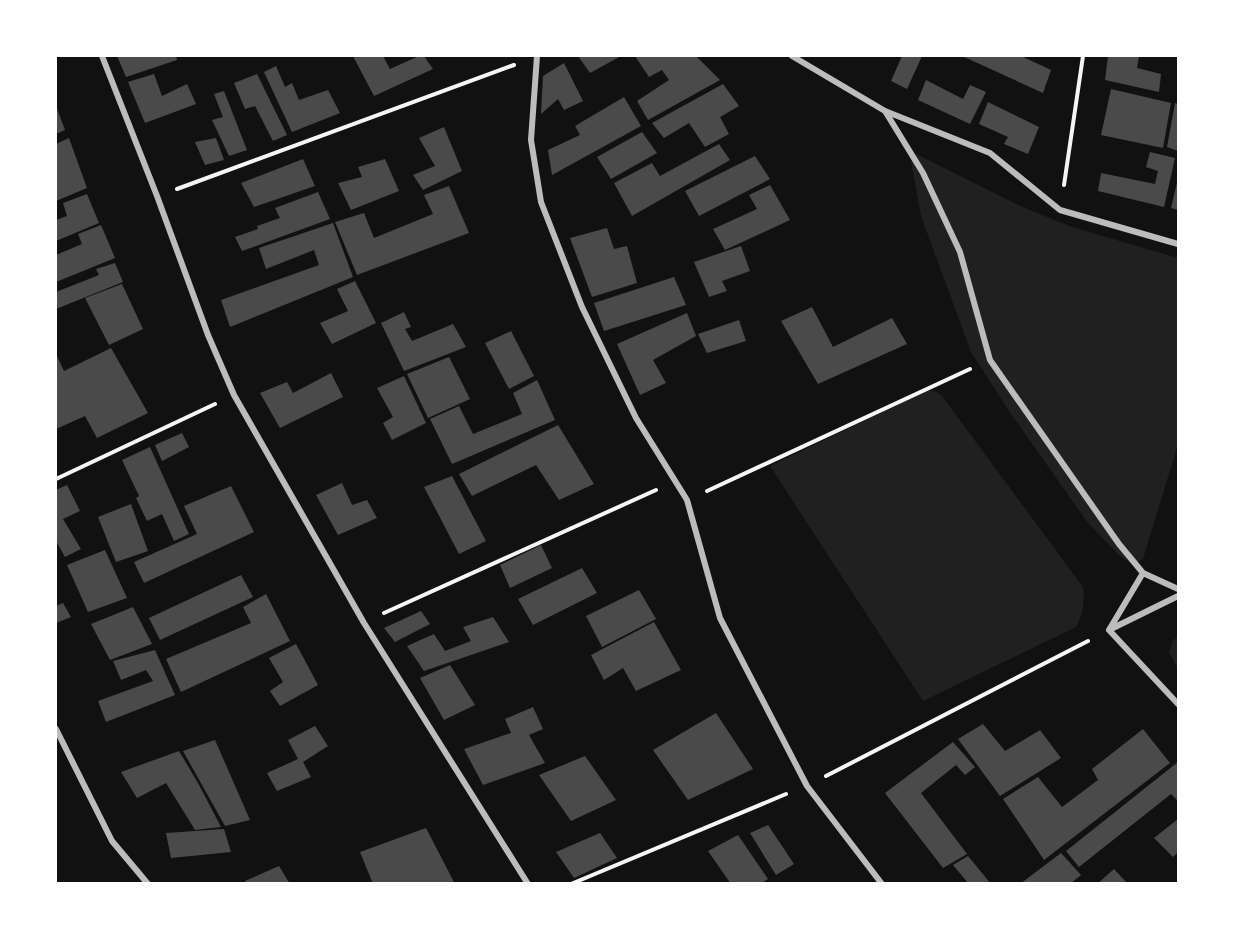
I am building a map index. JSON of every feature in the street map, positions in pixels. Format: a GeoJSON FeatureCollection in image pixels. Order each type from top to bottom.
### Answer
{"type":"FeatureCollection","features":[{"type":"Feature","properties":{"kind":"street"},"geometry":{"type":"LineString","coordinates":[[102,56],[208,335],[234,394],[364,623],[528,884]]}},
{"type":"Feature","properties":{"kind":"street"},"geometry":{"type":"LineString","coordinates":[[537,56],[531,140],[541,202],[582,307],[636,418],[687,500],[720,618],[807,786],[882,884]]}},
{"type":"Feature","properties":{"kind":"street"},"geometry":{"type":"LineString","coordinates":[[792,56],[885,111],[990,153],[1060,210],[1179,244]]}},
{"type":"Feature","properties":{"kind":"street"},"geometry":{"type":"LineString","coordinates":[[885,111],[923,173],[960,252],[990,360],[1119,544],[1143,573],[1179,589]]}},
{"type":"Feature","properties":{"kind":"street"},"geometry":{"type":"LineString","coordinates":[[1108,630],[1143,573]]}},
{"type":"Feature","properties":{"kind":"street"},"geometry":{"type":"LineString","coordinates":[[1108,630],[1179,596]]}},
{"type":"Feature","properties":{"kind":"street"},"geometry":{"type":"LineString","coordinates":[[1108,630],[1179,704]]}},
{"type":"Feature","properties":{"kind":"street"},"geometry":{"type":"LineString","coordinates":[[56,729],[111,841],[148,884]]}},
{"type":"Feature","properties":{"kind":"path"},"geometry":{"type":"LineString","coordinates":[[157,196],[537,56]]}},
{"type":"Feature","properties":{"kind":"path"},"geometry":{"type":"LineString","coordinates":[[1060,210],[1083,56]]}},
{"type":"Feature","properties":{"kind":"path"},"geometry":{"type":"LineString","coordinates":[[687,500],[990,360]]}},
{"type":"Feature","properties":{"kind":"path"},"geometry":{"type":"LineString","coordinates":[[56,479],[234,394]]}},
{"type":"Feature","properties":{"kind":"path"},"geometry":{"type":"LineString","coordinates":[[364,623],[676,481]]}},
{"type":"Feature","properties":{"kind":"path"},"geometry":{"type":"LineString","coordinates":[[571,884],[807,786],[1108,630]]}},
{"type":"Feature","properties":{"kind":"shaded area"},"geometry":{"type":"Polygon","coordinates":[[[916,154],[1020,206],[1072,227],[1178,258],[1178,444],[1143,559],[1133,564],[1121,557],[1088,523],[1011,414],[971,352],[921,216],[911,162],[916,154]]]}},
{"type":"Feature","properties":{"kind":"shaded area"},"geometry":{"type":"Polygon","coordinates":[[[929,390],[942,396],[1083,587],[1084,598],[1076,627],[923,701],[770,466],[929,390]]]}},
{"type":"Feature","properties":{"kind":"shaded area"},"geometry":{"type":"Polygon","coordinates":[[[1178,637],[1178,669],[1169,652],[1172,641],[1178,637]]]}},
{"type":"Feature","properties":{"kind":"building"},"geometry":{"type":"Polygon","coordinates":[[[117,56],[176,56],[177,60],[126,77],[117,56]]]}},
{"type":"Feature","properties":{"kind":"building"},"geometry":{"type":"Polygon","coordinates":[[[353,56],[383,56],[390,69],[424,56],[433,69],[374,96],[353,56]]]}},
{"type":"Feature","properties":{"kind":"building"},"geometry":{"type":"Polygon","coordinates":[[[578,56],[621,56],[590,73],[578,56]]]}},
{"type":"Feature","properties":{"kind":"building"},"geometry":{"type":"Polygon","coordinates":[[[635,56],[696,56],[720,80],[648,120],[637,101],[669,80],[662,70],[649,77],[635,56]]]}},
{"type":"Feature","properties":{"kind":"building"},"geometry":{"type":"Polygon","coordinates":[[[902,56],[922,56],[907,89],[891,81],[902,56]]]}},
{"type":"Feature","properties":{"kind":"building"},"geometry":{"type":"Polygon","coordinates":[[[962,56],[1021,56],[1051,70],[1043,93],[962,56]]]}},
{"type":"Feature","properties":{"kind":"building"},"geometry":{"type":"Polygon","coordinates":[[[1108,56],[1139,56],[1137,68],[1161,74],[1159,92],[1105,80],[1108,56]]]}},
{"type":"Feature","properties":{"kind":"building"},"geometry":{"type":"Polygon","coordinates":[[[564,63],[583,101],[564,110],[558,99],[541,114],[543,76],[564,63]]]}},
{"type":"Feature","properties":{"kind":"building"},"geometry":{"type":"Polygon","coordinates":[[[276,66],[285,87],[292,83],[299,100],[328,90],[340,113],[292,132],[264,72],[276,66]]]}},
{"type":"Feature","properties":{"kind":"building"},"geometry":{"type":"Polygon","coordinates":[[[154,74],[162,96],[187,84],[196,104],[145,123],[128,82],[154,74]]]}},
{"type":"Feature","properties":{"kind":"building"},"geometry":{"type":"Polygon","coordinates":[[[257,74],[287,135],[273,141],[255,106],[245,109],[234,83],[257,74]]]}},
{"type":"Feature","properties":{"kind":"building"},"geometry":{"type":"Polygon","coordinates":[[[926,80],[963,99],[970,85],[986,92],[970,124],[918,100],[926,80]]]}},
{"type":"Feature","properties":{"kind":"building"},"geometry":{"type":"Polygon","coordinates":[[[723,84],[739,106],[720,117],[729,134],[705,147],[689,123],[664,138],[652,123],[723,84]]]}},
{"type":"Feature","properties":{"kind":"building"},"geometry":{"type":"Polygon","coordinates":[[[1111,89],[1171,103],[1163,148],[1101,135],[1111,89]]]}},
{"type":"Feature","properties":{"kind":"building"},"geometry":{"type":"Polygon","coordinates":[[[224,91],[247,150],[229,156],[212,120],[223,117],[214,94],[224,91]]]}},
{"type":"Feature","properties":{"kind":"building"},"geometry":{"type":"Polygon","coordinates":[[[624,97],[641,126],[552,175],[548,150],[580,135],[575,126],[624,97]]]}},
{"type":"Feature","properties":{"kind":"building"},"geometry":{"type":"Polygon","coordinates":[[[988,102],[1039,127],[1028,154],[1004,144],[1008,137],[979,124],[988,102]]]}},
{"type":"Feature","properties":{"kind":"building"},"geometry":{"type":"Polygon","coordinates":[[[1175,103],[1178,104],[1178,151],[1167,147],[1175,103]]]}},
{"type":"Feature","properties":{"kind":"building"},"geometry":{"type":"Polygon","coordinates":[[[56,106],[65,130],[56,134],[56,106]]]}},
{"type":"Feature","properties":{"kind":"building"},"geometry":{"type":"Polygon","coordinates":[[[444,127],[462,171],[423,190],[413,175],[435,166],[419,138],[444,127]]]}},
{"type":"Feature","properties":{"kind":"building"},"geometry":{"type":"Polygon","coordinates":[[[642,132],[657,153],[611,179],[597,157],[642,132]]]}},
{"type":"Feature","properties":{"kind":"building"},"geometry":{"type":"Polygon","coordinates":[[[69,138],[87,188],[56,201],[56,144],[69,138]]]}},
{"type":"Feature","properties":{"kind":"building"},"geometry":{"type":"Polygon","coordinates":[[[216,138],[224,160],[205,165],[195,142],[216,138]]]}},
{"type":"Feature","properties":{"kind":"building"},"geometry":{"type":"Polygon","coordinates":[[[719,144],[730,160],[632,216],[614,183],[652,163],[660,176],[719,144]]]}},
{"type":"Feature","properties":{"kind":"building"},"geometry":{"type":"Polygon","coordinates":[[[1150,152],[1175,158],[1164,207],[1098,191],[1101,173],[1155,184],[1158,171],[1146,167],[1150,152]]]}},
{"type":"Feature","properties":{"kind":"building"},"geometry":{"type":"Polygon","coordinates":[[[755,156],[770,179],[699,216],[685,191],[755,156]]]}},
{"type":"Feature","properties":{"kind":"building"},"geometry":{"type":"Polygon","coordinates":[[[303,159],[315,186],[254,207],[241,183],[303,159]]]}},
{"type":"Feature","properties":{"kind":"building"},"geometry":{"type":"Polygon","coordinates":[[[385,159],[399,191],[351,210],[338,183],[362,177],[358,167],[385,159]]]}},
{"type":"Feature","properties":{"kind":"building"},"geometry":{"type":"Polygon","coordinates":[[[1178,178],[1178,210],[1171,208],[1178,178]]]}},
{"type":"Feature","properties":{"kind":"building"},"geometry":{"type":"Polygon","coordinates":[[[770,185],[790,220],[725,250],[713,229],[757,209],[749,195],[770,185]]]}},
{"type":"Feature","properties":{"kind":"building"},"geometry":{"type":"Polygon","coordinates":[[[449,186],[469,233],[357,275],[335,222],[364,213],[374,238],[433,214],[424,195],[449,186]]]}},
{"type":"Feature","properties":{"kind":"building"},"geometry":{"type":"Polygon","coordinates":[[[318,192],[330,219],[242,251],[235,237],[280,218],[275,208],[318,192]]]}},
{"type":"Feature","properties":{"kind":"building"},"geometry":{"type":"Polygon","coordinates":[[[87,194],[99,223],[56,241],[56,220],[67,216],[63,203],[87,194]]]}},
{"type":"Feature","properties":{"kind":"building"},"geometry":{"type":"Polygon","coordinates":[[[333,223],[353,277],[230,327],[221,300],[319,265],[314,250],[266,269],[259,248],[333,223]]]}},
{"type":"Feature","properties":{"kind":"building"},"geometry":{"type":"Polygon","coordinates":[[[101,225],[115,258],[56,282],[56,255],[82,244],[78,234],[101,225]]]}},
{"type":"Feature","properties":{"kind":"building"},"geometry":{"type":"Polygon","coordinates":[[[607,228],[614,249],[627,246],[637,283],[592,297],[570,238],[607,228]]]}},
{"type":"Feature","properties":{"kind":"building"},"geometry":{"type":"Polygon","coordinates":[[[741,246],[750,271],[722,281],[727,291],[709,297],[694,262],[741,246]]]}},
{"type":"Feature","properties":{"kind":"building"},"geometry":{"type":"Polygon","coordinates":[[[115,263],[123,282],[56,309],[56,292],[99,275],[96,269],[115,263]]]}},
{"type":"Feature","properties":{"kind":"building"},"geometry":{"type":"Polygon","coordinates":[[[674,277],[686,305],[604,331],[594,303],[674,277]]]}},
{"type":"Feature","properties":{"kind":"building"},"geometry":{"type":"Polygon","coordinates":[[[355,281],[376,323],[332,344],[320,323],[348,311],[337,289],[355,281]]]}},
{"type":"Feature","properties":{"kind":"building"},"geometry":{"type":"Polygon","coordinates":[[[122,284],[143,329],[109,345],[85,298],[122,284]]]}},
{"type":"Feature","properties":{"kind":"building"},"geometry":{"type":"Polygon","coordinates":[[[812,307],[833,347],[892,318],[907,344],[818,384],[781,321],[812,307]]]}},
{"type":"Feature","properties":{"kind":"building"},"geometry":{"type":"Polygon","coordinates":[[[404,312],[411,327],[405,329],[412,341],[453,324],[466,347],[404,371],[381,323],[404,312]]]}},
{"type":"Feature","properties":{"kind":"building"},"geometry":{"type":"Polygon","coordinates":[[[687,313],[696,336],[653,360],[666,383],[640,395],[617,344],[687,313]]]}},
{"type":"Feature","properties":{"kind":"building"},"geometry":{"type":"Polygon","coordinates":[[[739,320],[746,341],[707,353],[698,334],[739,320]]]}},
{"type":"Feature","properties":{"kind":"building"},"geometry":{"type":"Polygon","coordinates":[[[511,331],[534,376],[509,389],[485,343],[511,331]]]}},
{"type":"Feature","properties":{"kind":"building"},"geometry":{"type":"Polygon","coordinates":[[[111,348],[148,413],[97,438],[85,416],[56,429],[56,354],[64,371],[111,348]]]}},
{"type":"Feature","properties":{"kind":"building"},"geometry":{"type":"Polygon","coordinates":[[[449,357],[470,399],[428,418],[407,374],[449,357]]]}},
{"type":"Feature","properties":{"kind":"building"},"geometry":{"type":"Polygon","coordinates":[[[331,373],[343,397],[280,428],[260,393],[287,382],[293,393],[331,373]]]}},
{"type":"Feature","properties":{"kind":"building"},"geometry":{"type":"Polygon","coordinates":[[[404,376],[426,423],[392,440],[383,423],[393,417],[377,388],[404,376]]]}},
{"type":"Feature","properties":{"kind":"building"},"geometry":{"type":"Polygon","coordinates":[[[537,380],[555,420],[452,464],[430,419],[459,406],[473,434],[522,414],[513,393],[537,380]]]}},
{"type":"Feature","properties":{"kind":"building"},"geometry":{"type":"Polygon","coordinates":[[[558,425],[594,484],[559,500],[536,465],[472,496],[459,474],[558,425]]]}},
{"type":"Feature","properties":{"kind":"building"},"geometry":{"type":"Polygon","coordinates":[[[182,433],[189,447],[162,461],[155,445],[182,433]]]}},
{"type":"Feature","properties":{"kind":"building"},"geometry":{"type":"Polygon","coordinates":[[[150,447],[189,534],[174,541],[162,514],[147,521],[136,498],[139,496],[122,460],[150,447]]]}},
{"type":"Feature","properties":{"kind":"building"},"geometry":{"type":"Polygon","coordinates":[[[452,476],[486,541],[459,554],[424,487],[452,476]]]}},
{"type":"Feature","properties":{"kind":"building"},"geometry":{"type":"Polygon","coordinates":[[[342,483],[352,505],[367,500],[377,518],[338,535],[316,495],[342,483]]]}},
{"type":"Feature","properties":{"kind":"building"},"geometry":{"type":"Polygon","coordinates":[[[67,485],[80,511],[63,519],[81,549],[65,557],[56,541],[56,490],[67,485]]]}},
{"type":"Feature","properties":{"kind":"building"},"geometry":{"type":"Polygon","coordinates":[[[231,486],[254,532],[144,583],[134,562],[197,534],[184,506],[231,486]]]}},
{"type":"Feature","properties":{"kind":"building"},"geometry":{"type":"Polygon","coordinates":[[[131,504],[148,551],[116,562],[98,517],[131,504]]]}},
{"type":"Feature","properties":{"kind":"building"},"geometry":{"type":"Polygon","coordinates":[[[541,545],[552,568],[510,588],[500,565],[541,545]]]}},
{"type":"Feature","properties":{"kind":"building"},"geometry":{"type":"Polygon","coordinates":[[[105,550],[127,598],[88,612],[67,565],[105,550]]]}},
{"type":"Feature","properties":{"kind":"building"},"geometry":{"type":"Polygon","coordinates":[[[582,568],[597,593],[533,625],[518,599],[582,568]]]}},
{"type":"Feature","properties":{"kind":"building"},"geometry":{"type":"Polygon","coordinates":[[[241,575],[253,597],[160,640],[149,618],[241,575]]]}},
{"type":"Feature","properties":{"kind":"building"},"geometry":{"type":"Polygon","coordinates":[[[639,590],[656,619],[602,647],[586,616],[639,590]]]}},
{"type":"Feature","properties":{"kind":"building"},"geometry":{"type":"Polygon","coordinates":[[[266,594],[290,641],[181,692],[166,659],[251,623],[243,607],[266,594]]]}},
{"type":"Feature","properties":{"kind":"building"},"geometry":{"type":"Polygon","coordinates":[[[63,603],[71,617],[56,623],[56,606],[63,603]]]}},
{"type":"Feature","properties":{"kind":"building"},"geometry":{"type":"Polygon","coordinates":[[[133,607],[152,644],[110,660],[91,624],[133,607]]]}},
{"type":"Feature","properties":{"kind":"building"},"geometry":{"type":"Polygon","coordinates":[[[421,611],[430,624],[395,642],[384,628],[421,611]]]}},
{"type":"Feature","properties":{"kind":"building"},"geometry":{"type":"Polygon","coordinates":[[[493,617],[509,642],[424,671],[407,646],[434,634],[445,651],[471,641],[463,627],[493,617]]]}},
{"type":"Feature","properties":{"kind":"building"},"geometry":{"type":"Polygon","coordinates":[[[654,622],[681,670],[636,691],[623,668],[604,680],[591,655],[654,622]]]}},
{"type":"Feature","properties":{"kind":"building"},"geometry":{"type":"Polygon","coordinates":[[[296,644],[318,685],[280,706],[270,691],[283,682],[269,658],[296,644]]]}},
{"type":"Feature","properties":{"kind":"building"},"geometry":{"type":"Polygon","coordinates":[[[155,650],[175,695],[106,722],[98,701],[153,681],[146,670],[121,680],[113,661],[155,650]]]}},
{"type":"Feature","properties":{"kind":"building"},"geometry":{"type":"Polygon","coordinates":[[[450,665],[475,705],[444,720],[420,678],[450,665]]]}},
{"type":"Feature","properties":{"kind":"building"},"geometry":{"type":"Polygon","coordinates":[[[533,707],[543,729],[529,735],[545,763],[483,785],[464,749],[511,733],[505,719],[533,707]]]}},
{"type":"Feature","properties":{"kind":"building"},"geometry":{"type":"Polygon","coordinates":[[[716,713],[753,769],[688,800],[653,750],[716,713]]]}},
{"type":"Feature","properties":{"kind":"building"},"geometry":{"type":"Polygon","coordinates":[[[983,724],[1005,751],[1040,730],[1061,758],[1000,796],[958,739],[983,724]]]}},
{"type":"Feature","properties":{"kind":"building"},"geometry":{"type":"Polygon","coordinates":[[[315,726],[328,746],[303,762],[311,777],[277,791],[267,773],[298,759],[288,740],[315,726]]]}},
{"type":"Feature","properties":{"kind":"building"},"geometry":{"type":"Polygon","coordinates":[[[1143,729],[1170,763],[1044,860],[1003,799],[1038,777],[1062,807],[1098,780],[1092,769],[1143,729]]]}},
{"type":"Feature","properties":{"kind":"building"},"geometry":{"type":"Polygon","coordinates":[[[215,740],[250,820],[225,826],[183,751],[215,740]]]}},
{"type":"Feature","properties":{"kind":"building"},"geometry":{"type":"Polygon","coordinates":[[[953,742],[975,767],[965,775],[956,765],[921,793],[967,854],[943,868],[885,793],[953,742]]]}},
{"type":"Feature","properties":{"kind":"building"},"geometry":{"type":"Polygon","coordinates":[[[179,751],[221,827],[195,830],[166,783],[137,798],[121,772],[179,751]]]}},
{"type":"Feature","properties":{"kind":"building"},"geometry":{"type":"Polygon","coordinates":[[[585,756],[616,800],[571,821],[539,775],[585,756]]]}},
{"type":"Feature","properties":{"kind":"building"},"geometry":{"type":"Polygon","coordinates":[[[1178,762],[1178,801],[1171,794],[1079,867],[1066,851],[1178,762]]]}},
{"type":"Feature","properties":{"kind":"building"},"geometry":{"type":"Polygon","coordinates":[[[1178,819],[1178,852],[1173,857],[1154,838],[1178,819]]]}},
{"type":"Feature","properties":{"kind":"building"},"geometry":{"type":"Polygon","coordinates":[[[768,825],[794,864],[776,875],[750,833],[768,825]]]}},
{"type":"Feature","properties":{"kind":"building"},"geometry":{"type":"Polygon","coordinates":[[[426,828],[455,884],[402,884],[401,882],[373,884],[360,852],[426,828]]]}},
{"type":"Feature","properties":{"kind":"building"},"geometry":{"type":"Polygon","coordinates":[[[224,829],[231,852],[171,858],[166,833],[224,829]]]}},
{"type":"Feature","properties":{"kind":"building"},"geometry":{"type":"Polygon","coordinates":[[[600,833],[617,858],[574,878],[556,852],[600,833]]]}},
{"type":"Feature","properties":{"kind":"building"},"geometry":{"type":"Polygon","coordinates":[[[738,835],[768,879],[760,884],[731,884],[708,851],[738,835]]]}},
{"type":"Feature","properties":{"kind":"building"},"geometry":{"type":"Polygon","coordinates":[[[1061,853],[1081,875],[1070,884],[1020,884],[1061,853]]]}},
{"type":"Feature","properties":{"kind":"building"},"geometry":{"type":"Polygon","coordinates":[[[968,856],[991,884],[969,884],[953,865],[968,856]]]}},
{"type":"Feature","properties":{"kind":"building"},"geometry":{"type":"Polygon","coordinates":[[[279,866],[290,884],[247,884],[245,881],[279,866]]]}},
{"type":"Feature","properties":{"kind":"building"},"geometry":{"type":"Polygon","coordinates":[[[1114,869],[1128,884],[1097,884],[1114,869]]]}}]}
